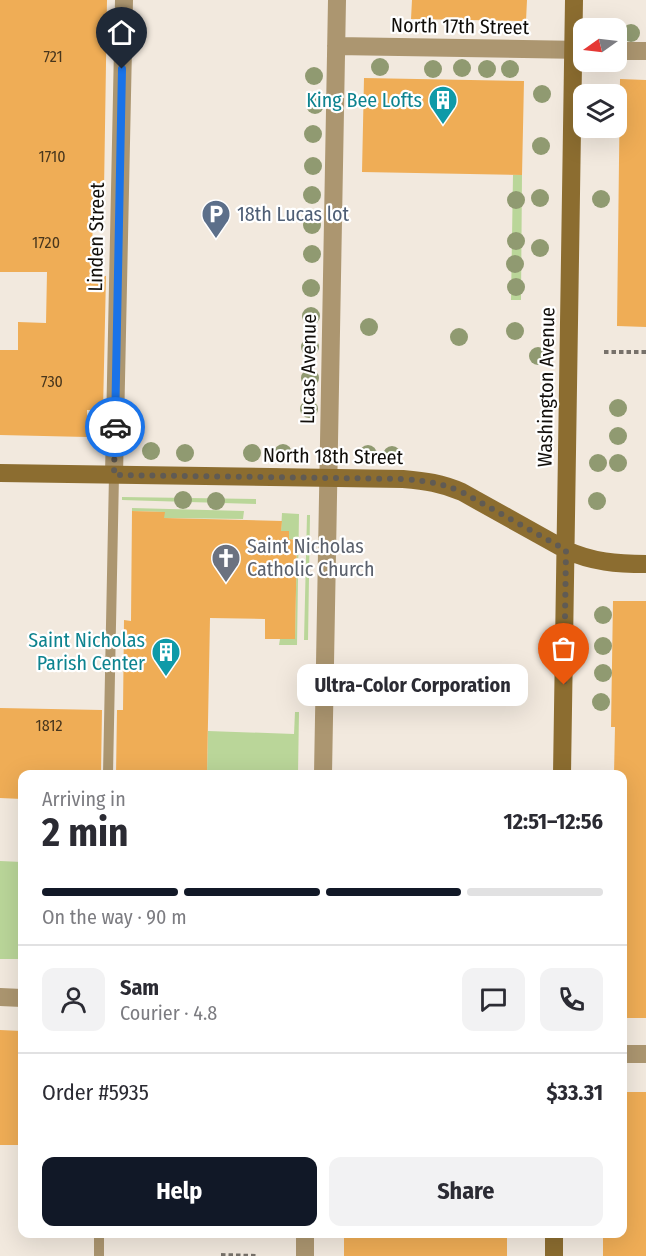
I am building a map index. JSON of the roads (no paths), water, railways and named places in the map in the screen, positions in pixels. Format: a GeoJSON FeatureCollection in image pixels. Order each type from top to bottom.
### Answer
{"type":"FeatureCollection","features":[{"type":"Feature","properties":{"kind":"main road","name":"Washington Avenue"},"geometry":{"type":"LineString","coordinates":[[574,0],[576,18]]}},
{"type":"Feature","properties":{"kind":"main road","name":"Washington Avenue"},"geometry":{"type":"LineString","coordinates":[[562,770],[578,72]]}},
{"type":"Feature","properties":{"kind":"main road","name":"North 18th Street"},"geometry":{"type":"LineString","coordinates":[[0,473],[429,481],[462,492],[581,557],[601,562],[646,564]]}},
{"type":"Feature","properties":{"kind":"main road"},"geometry":{"type":"LineString","coordinates":[[554,1238],[554,1256]]}},
{"type":"Feature","properties":{"kind":"street","name":"Linden Street"},"geometry":{"type":"LineString","coordinates":[[114,475],[124,0]]}},
{"type":"Feature","properties":{"kind":"street","name":"Lucas Avenue"},"geometry":{"type":"LineString","coordinates":[[323,770],[338,0]]}},
{"type":"Feature","properties":{"kind":"street","name":"North 17th Street"},"geometry":{"type":"LineString","coordinates":[[336,46],[573,50]]}},
{"type":"Feature","properties":{"kind":"street"},"geometry":{"type":"LineString","coordinates":[[627,51],[646,51]]}},
{"type":"Feature","properties":{"kind":"street"},"geometry":{"type":"LineString","coordinates":[[0,997],[18,998]]}},
{"type":"Feature","properties":{"kind":"street"},"geometry":{"type":"LineString","coordinates":[[627,1054],[646,1054]]}},
{"type":"Feature","properties":{"kind":"street"},"geometry":{"type":"LineString","coordinates":[[305,1238],[305,1256]]}},
{"type":"Feature","properties":{"kind":"lane"},"geometry":{"type":"LineString","coordinates":[[108,770],[114,475]]}},
{"type":"Feature","properties":{"kind":"lane"},"geometry":{"type":"LineString","coordinates":[[99,1238],[99,1256]]}},
{"type":"Feature","properties":{"kind":"place","name":"King Bee Lofts"},"geometry":{"type":"Point","coordinates":[443,126]}},
{"type":"Feature","properties":{"kind":"place","name":"18th Lucas lot"},"geometry":{"type":"Point","coordinates":[216,240]}},
{"type":"Feature","properties":{"kind":"place","name":"Saint Nicholas Catholic Church"},"geometry":{"type":"Point","coordinates":[226,584]}},
{"type":"Feature","properties":{"kind":"place","name":"Saint Nicholas Parish Center"},"geometry":{"type":"Point","coordinates":[166,678]}},
{"type":"Feature","properties":{"kind":"place","name":"Ultra-Color Corporation"},"geometry":{"type":"Point","coordinates":[564,685]}}]}
